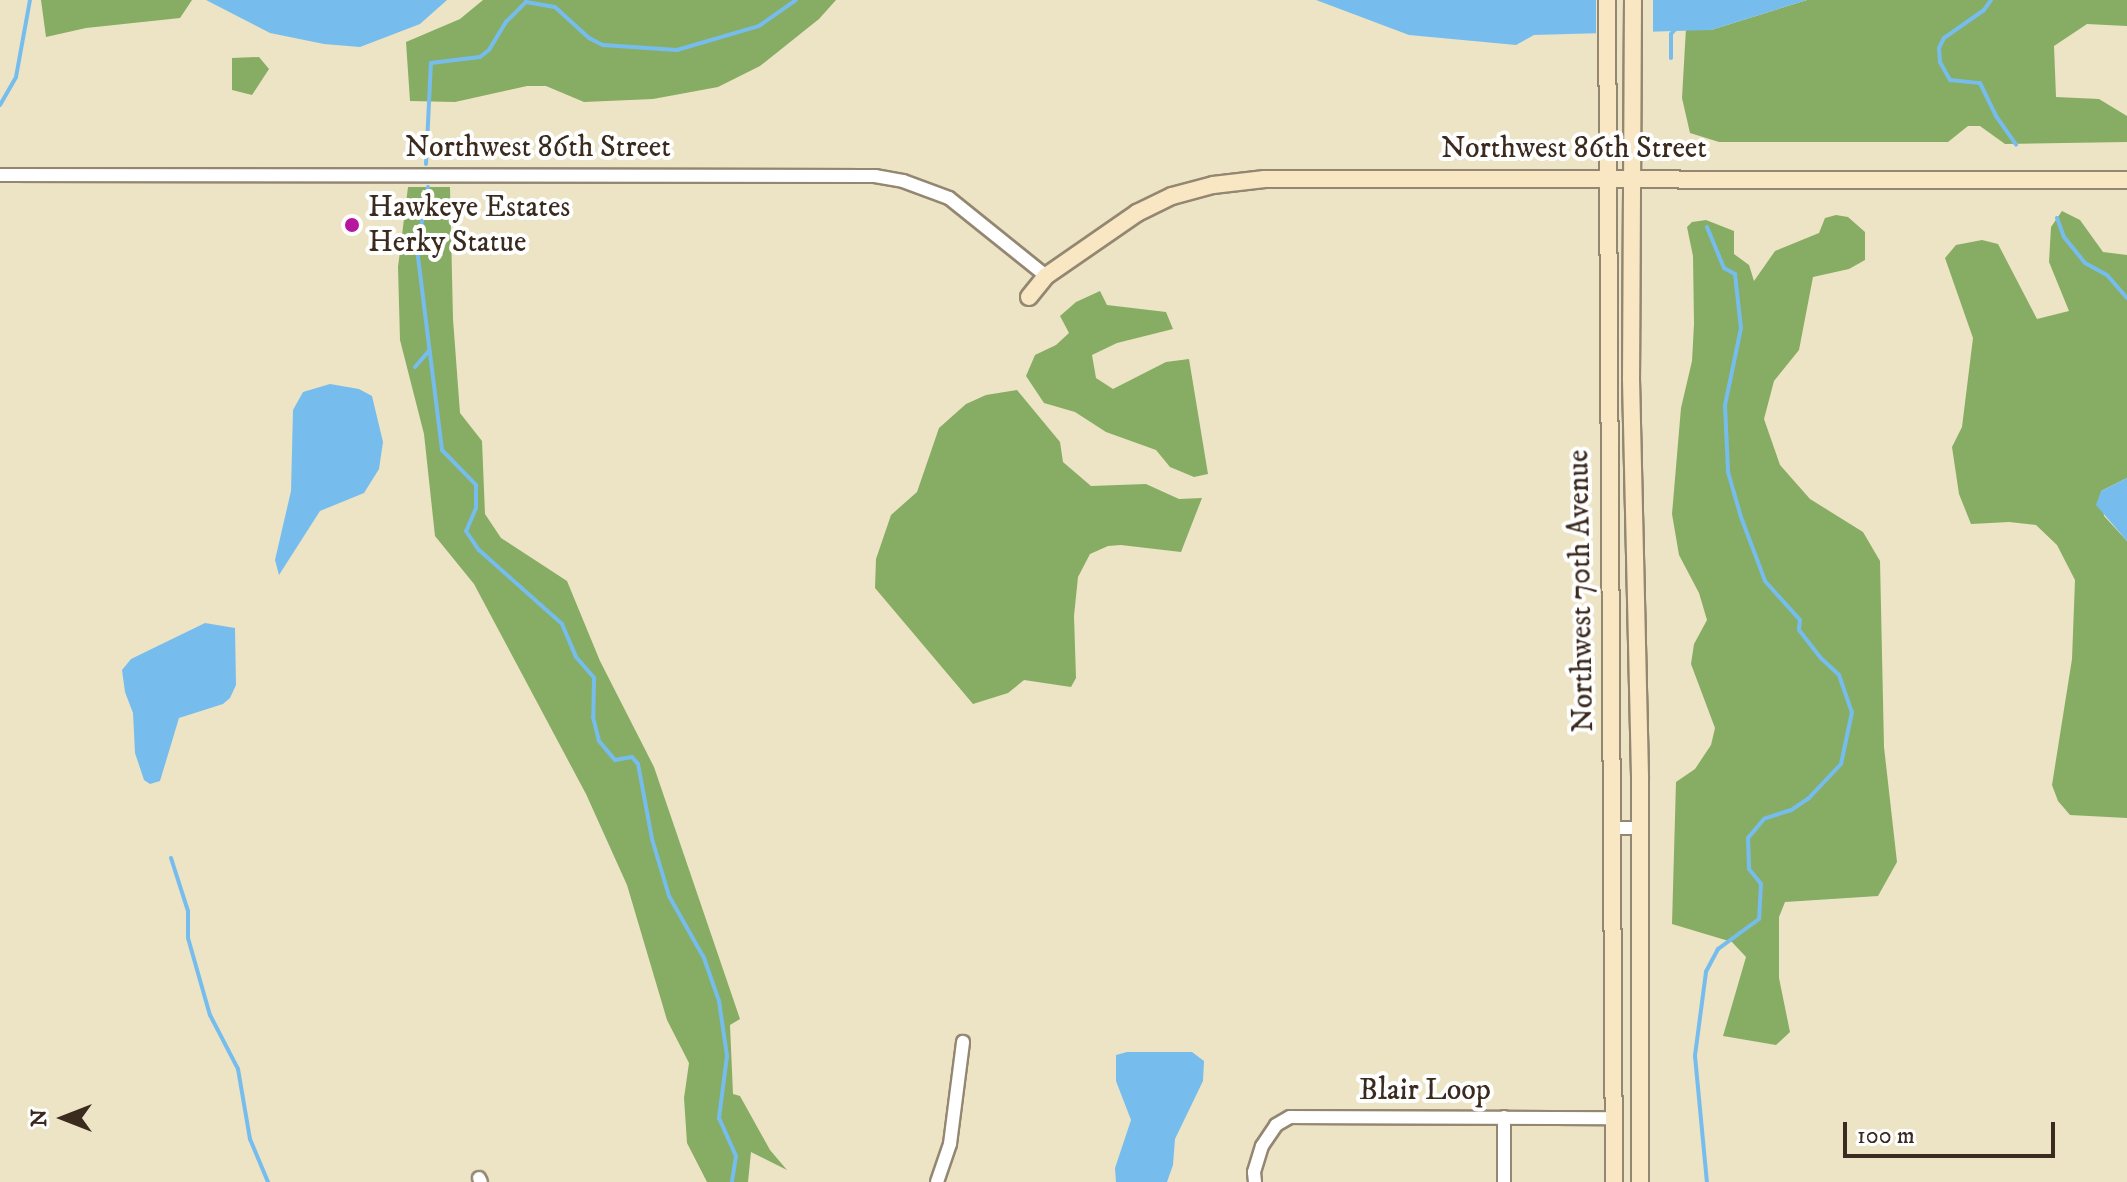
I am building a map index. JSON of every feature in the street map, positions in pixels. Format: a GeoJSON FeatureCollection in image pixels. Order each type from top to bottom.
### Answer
{"type":"FeatureCollection","features":[{"type":"Feature","properties":{"kind":"main road","name":"Northwest 70th Avenue"},"geometry":{"type":"LineString","coordinates":[[1607,0],[1611,178],[1607,380],[1614,1182]]}},
{"type":"Feature","properties":{"kind":"main road","name":"Northwest 70th Avenue"},"geometry":{"type":"LineString","coordinates":[[1633,0],[1631,177],[1640,1182]]}},
{"type":"Feature","properties":{"kind":"main road","name":"Northwest 86th Street"},"geometry":{"type":"LineString","coordinates":[[1029,297],[1046,276],[1137,213],[1172,196],[1213,185],[1294,178],[2127,180]]}},
{"type":"Feature","properties":{"kind":"street","name":"Northwest 86th Street"},"geometry":{"type":"LineString","coordinates":[[0,175],[875,176],[903,181],[949,198],[1046,276]]}},
{"type":"Feature","properties":{"kind":"street"},"geometry":{"type":"LineString","coordinates":[[1612,828],[1639,828]]}},
{"type":"Feature","properties":{"kind":"street"},"geometry":{"type":"LineString","coordinates":[[937,1182],[950,1144],[963,1042]]}},
{"type":"Feature","properties":{"kind":"street","name":"Blair Loop"},"geometry":{"type":"LineString","coordinates":[[1255,1182],[1257,1158],[1276,1125],[1290,1117],[1614,1118]]}},
{"type":"Feature","properties":{"kind":"street"},"geometry":{"type":"LineString","coordinates":[[1504,1117],[1504,1182]]}},
{"type":"Feature","properties":{"kind":"green space"},"geometry":{"type":"Polygon","coordinates":[[[41,0],[192,0],[180,18],[86,28],[46,37],[41,0]]]}},
{"type":"Feature","properties":{"kind":"green space"},"geometry":{"type":"Polygon","coordinates":[[[483,0],[836,0],[819,19],[760,66],[718,87],[653,99],[584,102],[546,86],[527,86],[455,102],[410,101],[406,42],[460,19],[483,0]]]}},
{"type":"Feature","properties":{"kind":"green space"},"geometry":{"type":"Polygon","coordinates":[[[1807,0],[2127,0],[2127,26],[2087,24],[2054,46],[2056,97],[2099,99],[2127,116],[2127,142],[2005,144],[1980,126],[1968,126],[1948,142],[1719,142],[1690,133],[1682,98],[1686,28],[1711,30],[1807,0]]]}},
{"type":"Feature","properties":{"kind":"green space"},"geometry":{"type":"Polygon","coordinates":[[[259,57],[269,69],[252,95],[232,90],[232,58],[259,57]]]}},
{"type":"Feature","properties":{"kind":"green space"},"geometry":{"type":"Polygon","coordinates":[[[408,187],[450,187],[453,319],[460,413],[482,441],[485,514],[501,538],[567,581],[600,661],[654,767],[740,1019],[730,1025],[733,1094],[740,1096],[770,1150],[787,1170],[751,1152],[748,1182],[707,1182],[687,1143],[684,1098],[689,1063],[667,1020],[627,885],[586,794],[474,584],[435,536],[424,434],[400,340],[398,267],[408,187]]]}},
{"type":"Feature","properties":{"kind":"green space"},"geometry":{"type":"Polygon","coordinates":[[[2062,211],[2080,220],[2103,252],[2127,255],[2127,478],[2101,491],[2104,516],[2127,541],[2127,818],[2070,815],[2058,801],[2052,785],[2072,659],[2075,580],[2057,545],[2036,525],[2009,522],[1971,524],[1959,494],[1952,447],[1962,427],[1973,338],[1945,258],[1956,245],[1982,240],[1998,244],[2037,319],[2069,311],[2049,262],[2051,227],[2062,211]]]}},
{"type":"Feature","properties":{"kind":"green space"},"geometry":{"type":"Polygon","coordinates":[[[1836,215],[1848,217],[1865,232],[1865,260],[1849,269],[1813,277],[1799,350],[1774,381],[1764,419],[1780,465],[1810,499],[1863,532],[1880,561],[1884,747],[1897,862],[1878,896],[1785,902],[1779,917],[1779,978],[1790,1032],[1776,1045],[1723,1036],[1746,957],[1732,942],[1672,924],[1676,782],[1695,769],[1711,745],[1715,728],[1691,664],[1694,644],[1707,620],[1699,593],[1679,555],[1672,514],[1681,408],[1692,361],[1694,324],[1693,256],[1687,227],[1692,222],[1706,220],[1734,231],[1734,254],[1749,265],[1754,281],[1775,251],[1819,233],[1825,218],[1836,215]]]}},
{"type":"Feature","properties":{"kind":"green space"},"geometry":{"type":"Polygon","coordinates":[[[1100,291],[1107,305],[1166,312],[1173,329],[1117,343],[1092,355],[1096,378],[1113,389],[1166,362],[1189,359],[1208,474],[1194,477],[1170,467],[1156,450],[1106,432],[1075,412],[1044,403],[1026,376],[1035,355],[1056,345],[1069,333],[1060,316],[1076,302],[1100,291]]]}},
{"type":"Feature","properties":{"kind":"green space"},"geometry":{"type":"Polygon","coordinates":[[[1017,390],[1060,442],[1063,462],[1091,486],[1146,484],[1179,499],[1202,498],[1181,552],[1121,545],[1108,546],[1090,554],[1078,577],[1074,616],[1076,678],[1071,687],[1024,680],[1008,693],[973,704],[875,588],[876,559],[891,515],[917,492],[939,428],[966,404],[986,395],[1017,390]]]}},
{"type":"Feature","properties":{"kind":"water"},"geometry":{"type":"Polygon","coordinates":[[[206,0],[447,0],[420,24],[360,47],[324,44],[270,33],[206,0]]]}},
{"type":"Feature","properties":{"kind":"water"},"geometry":{"type":"Polygon","coordinates":[[[1316,0],[1807,0],[1711,30],[1534,35],[1516,45],[1409,35],[1316,0]]]}},
{"type":"Feature","properties":{"kind":"water"},"geometry":{"type":"Polygon","coordinates":[[[330,384],[359,389],[372,396],[383,442],[379,469],[364,493],[320,511],[279,575],[275,560],[291,491],[293,410],[303,392],[330,384]]]}},
{"type":"Feature","properties":{"kind":"water"},"geometry":{"type":"Polygon","coordinates":[[[2127,478],[2127,541],[2096,505],[2101,491],[2127,478]]]}},
{"type":"Feature","properties":{"kind":"water"},"geometry":{"type":"Polygon","coordinates":[[[205,623],[235,628],[236,685],[223,704],[179,718],[160,781],[150,784],[144,780],[135,753],[133,713],[125,692],[122,670],[131,659],[205,623]]]}},
{"type":"Feature","properties":{"kind":"water"},"geometry":{"type":"Polygon","coordinates":[[[1127,1052],[1192,1052],[1204,1061],[1203,1081],[1175,1139],[1173,1165],[1167,1182],[1116,1182],[1115,1168],[1131,1120],[1116,1081],[1116,1055],[1127,1052]]]}},
{"type":"Feature","properties":{"kind":"pier"},"geometry":{"type":"Polygon","coordinates":[[[1596,0],[1653,0],[1653,37],[1596,37],[1596,0]]]}},
{"type":"Feature","properties":{"kind":"waterway"},"geometry":{"type":"LineString","coordinates":[[0,105],[16,77],[30,0]]}},
{"type":"Feature","properties":{"kind":"waterway"},"geometry":{"type":"LineString","coordinates":[[426,164],[431,63],[480,57],[489,50],[506,22],[526,2],[555,7],[589,38],[603,45],[677,50],[759,26],[796,0]]}},
{"type":"Feature","properties":{"kind":"waterway"},"geometry":{"type":"LineString","coordinates":[[1991,0],[1984,10],[1944,38],[1939,48],[1940,62],[1950,80],[1980,83],[1996,116],[2016,145]]}},
{"type":"Feature","properties":{"kind":"waterway"},"geometry":{"type":"LineString","coordinates":[[1671,58],[1671,34],[1677,27]]}},
{"type":"Feature","properties":{"kind":"waterway"},"geometry":{"type":"LineString","coordinates":[[428,187],[417,249],[442,450],[476,485],[476,508],[466,531],[479,550],[562,624],[576,657],[594,678],[593,717],[599,741],[615,760],[632,757],[638,764],[652,839],[669,896],[704,958],[719,1001],[727,1056],[719,1118],[736,1156],[732,1182]]}},
{"type":"Feature","properties":{"kind":"waterway"},"geometry":{"type":"LineString","coordinates":[[2057,218],[2064,237],[2085,263],[2107,275],[2127,298]]}},
{"type":"Feature","properties":{"kind":"waterway"},"geometry":{"type":"LineString","coordinates":[[1707,227],[1724,268],[1735,274],[1741,328],[1725,405],[1728,472],[1741,517],[1765,581],[1800,620],[1799,630],[1839,675],[1852,712],[1841,764],[1809,798],[1791,810],[1764,819],[1748,838],[1749,869],[1761,884],[1759,919],[1718,949],[1706,972],[1695,1056],[1707,1182]]}},
{"type":"Feature","properties":{"kind":"waterway"},"geometry":{"type":"LineString","coordinates":[[415,367],[429,351]]}},
{"type":"Feature","properties":{"kind":"waterway"},"geometry":{"type":"LineString","coordinates":[[171,858],[188,911],[188,938],[210,1015],[238,1069],[250,1139],[268,1182]]}},
{"type":"Feature","properties":{"kind":"place","name":"Hawkeye Estates Herky Statue"},"geometry":{"type":"Point","coordinates":[352,225]}}]}
